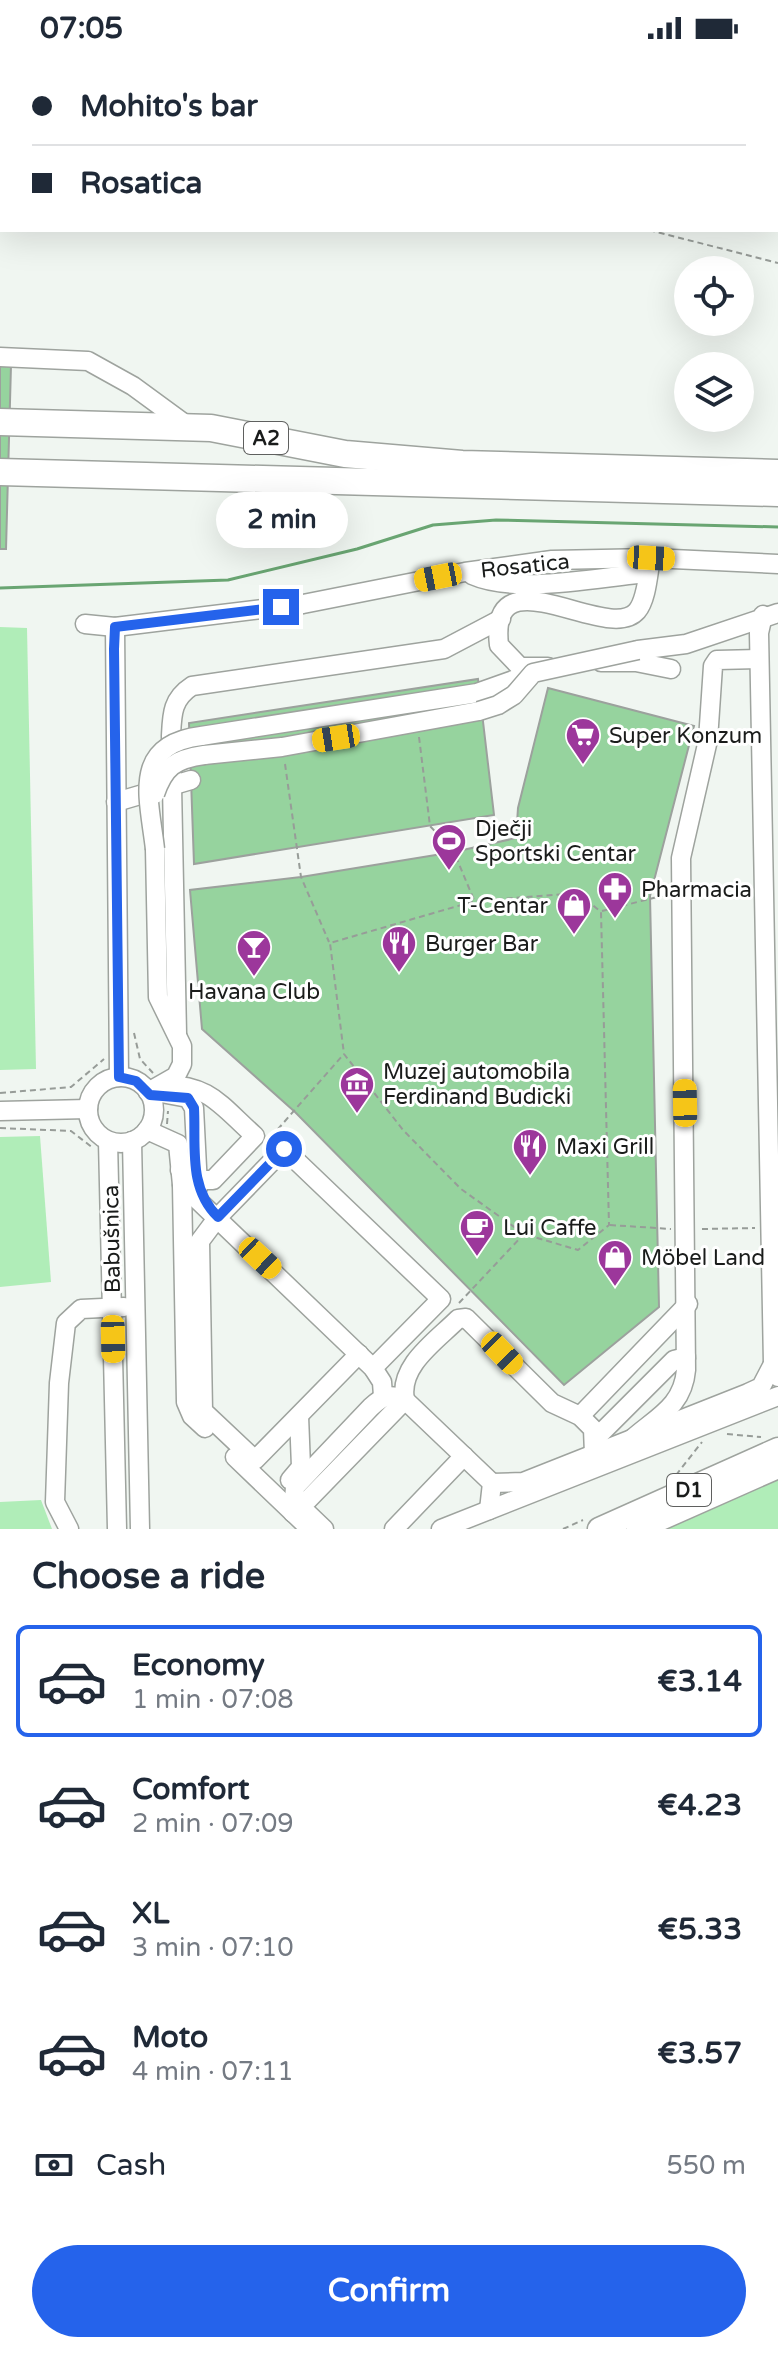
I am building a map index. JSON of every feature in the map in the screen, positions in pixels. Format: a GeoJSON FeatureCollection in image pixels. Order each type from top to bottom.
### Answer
{"type":"FeatureCollection","features":[{"type":"Feature","properties":{"kind":"highway","name":"A2"},"geometry":{"type":"LineString","coordinates":[[0,422],[211,428],[345,454],[462,464],[778,473]]}},
{"type":"Feature","properties":{"kind":"highway","name":"A2"},"geometry":{"type":"LineString","coordinates":[[0,472],[778,493]]}},
{"type":"Feature","properties":{"kind":"main road","name":"D1"},"geometry":{"type":"LineString","coordinates":[[599,1529],[778,1449]]}},
{"type":"Feature","properties":{"kind":"main road","name":"D1"},"geometry":{"type":"LineString","coordinates":[[638,1529],[778,1467]]}},
{"type":"Feature","properties":{"kind":"street"},"geometry":{"type":"LineString","coordinates":[[0,357],[88,361],[133,386],[189,427]]}},
{"type":"Feature","properties":{"kind":"street","name":"Rosatica"},"geometry":{"type":"LineString","coordinates":[[85,624],[115,627],[303,604],[465,572],[552,560],[649,565],[778,564]]}},
{"type":"Feature","properties":{"kind":"street"},"geometry":{"type":"LineString","coordinates":[[649,565],[636,612],[624,619],[602,618],[553,603],[525,601],[507,608],[501,619],[499,645],[520,667],[538,669],[575,661],[636,662],[671,669]]}},
{"type":"Feature","properties":{"kind":"street"},"geometry":{"type":"LineString","coordinates":[[177,1034],[172,711],[181,693],[192,686],[444,649],[501,619]]}},
{"type":"Feature","properties":{"kind":"street"},"geometry":{"type":"LineString","coordinates":[[766,620],[778,632]]}},
{"type":"Feature","properties":{"kind":"street"},"geometry":{"type":"LineString","coordinates":[[139,1136],[154,1113],[157,1090],[176,1076],[182,1064],[182,1046],[158,997],[151,764],[162,749],[177,740],[201,736],[478,702],[498,705],[514,695],[533,673],[638,650],[686,644],[766,620]]}},
{"type":"Feature","properties":{"kind":"street"},"geometry":{"type":"LineString","coordinates":[[310,1529],[297,1510],[295,1487],[383,1396],[395,1395],[405,1400],[492,1483],[523,1482],[595,1447],[632,1439],[761,1387],[775,1370],[759,659],[766,620]]}},
{"type":"Feature","properties":{"kind":"street"},"geometry":{"type":"LineString","coordinates":[[115,627],[119,1077]]}},
{"type":"Feature","properties":{"kind":"street"},"geometry":{"type":"LineString","coordinates":[[632,1439],[671,1407],[684,1389],[688,1304],[681,858],[708,740],[713,666],[717,660],[759,659]]}},
{"type":"Feature","properties":{"kind":"street"},"geometry":{"type":"LineString","coordinates":[[151,807],[167,767],[179,759],[282,747],[417,725],[478,702]]}},
{"type":"Feature","properties":{"kind":"street"},"geometry":{"type":"LineString","coordinates":[[116,802],[191,780]]}},
{"type":"Feature","properties":{"kind":"street"},"geometry":{"type":"LineString","coordinates":[[324,1529],[279,1499],[192,1416],[186,1402],[187,1178],[194,1108],[188,1098],[136,1081],[119,1077],[101,1084],[94,1091],[88,1109],[103,1148],[139,1136],[178,1144],[187,1178],[212,1211],[373,1368],[382,1382],[383,1396]]}},
{"type":"Feature","properties":{"kind":"street"},"geometry":{"type":"LineString","coordinates":[[157,1090],[188,1085],[200,1089],[255,1136],[213,1180],[187,1178]]}},
{"type":"Feature","properties":{"kind":"street"},"geometry":{"type":"LineString","coordinates":[[0,1111],[88,1109]]}},
{"type":"Feature","properties":{"kind":"street","name":"Babušnica"},"geometry":{"type":"LineString","coordinates":[[139,1136],[134,1307],[140,1529]]}},
{"type":"Feature","properties":{"kind":"street"},"geometry":{"type":"LineString","coordinates":[[359,1354],[255,1460],[203,1411],[200,1398],[200,1241],[212,1211],[276,1145],[441,1299],[373,1368]]}},
{"type":"Feature","properties":{"kind":"street","name":"Babušnica"},"geometry":{"type":"LineString","coordinates":[[103,1148],[112,1308],[117,1529]]}},
{"type":"Feature","properties":{"kind":"street"},"geometry":{"type":"LineString","coordinates":[[580,1416],[688,1304]]}},
{"type":"Feature","properties":{"kind":"street"},"geometry":{"type":"LineString","coordinates":[[69,1529],[55,1502],[59,1383],[66,1323],[81,1309],[134,1307]]}},
{"type":"Feature","properties":{"kind":"street"},"geometry":{"type":"LineString","coordinates":[[405,1400],[402,1387],[408,1371],[458,1319],[466,1318],[552,1403],[580,1416],[593,1429],[595,1447]]}},
{"type":"Feature","properties":{"kind":"street"},"geometry":{"type":"LineString","coordinates":[[595,1447],[674,1360],[686,1357]]}},
{"type":"Feature","properties":{"kind":"street"},"geometry":{"type":"LineString","coordinates":[[441,1529],[778,1396]]}},
{"type":"Feature","properties":{"kind":"street"},"geometry":{"type":"LineString","coordinates":[[297,1510],[405,1400]]}},
{"type":"Feature","properties":{"kind":"street"},"geometry":{"type":"LineString","coordinates":[[279,1499],[301,1467],[299,1416]]}},
{"type":"Feature","properties":{"kind":"street"},"geometry":{"type":"LineString","coordinates":[[394,1529],[464,1456]]}},
{"type":"Feature","properties":{"kind":"street"},"geometry":{"type":"LineString","coordinates":[[489,1510],[492,1483]]}},
{"type":"Feature","properties":{"kind":"path"},"geometry":{"type":"LineString","coordinates":[[657,232],[778,263]]}},
{"type":"Feature","properties":{"kind":"path"},"geometry":{"type":"LineString","coordinates":[[417,725],[430,826],[454,852],[475,901]]}},
{"type":"Feature","properties":{"kind":"path"},"geometry":{"type":"LineString","coordinates":[[282,747],[301,877],[330,943],[344,1054],[403,1130],[451,1180],[524,1234],[578,1250],[609,1225],[601,912],[578,893],[475,901],[330,943]]}},
{"type":"Feature","properties":{"kind":"path"},"geometry":{"type":"LineString","coordinates":[[136,1048],[157,1090],[166,1128]]}},
{"type":"Feature","properties":{"kind":"path"},"geometry":{"type":"LineString","coordinates":[[0,1093],[71,1087],[99,1065],[107,1049]]}},
{"type":"Feature","properties":{"kind":"path"},"geometry":{"type":"LineString","coordinates":[[276,1145],[344,1054]]}},
{"type":"Feature","properties":{"kind":"path"},"geometry":{"type":"LineString","coordinates":[[0,1128],[71,1131],[103,1148]]}},
{"type":"Feature","properties":{"kind":"path"},"geometry":{"type":"LineString","coordinates":[[671,1481],[710,1432]]}},
{"type":"Feature","properties":{"kind":"green space"},"geometry":{"type":"Polygon","coordinates":[[[0,627],[27,628],[36,1069],[0,1070],[0,627]]]}},
{"type":"Feature","properties":{"kind":"green space"},"geometry":{"type":"Polygon","coordinates":[[[40,1136],[51,1282],[0,1287],[0,1137],[40,1136]]]}},
{"type":"Feature","properties":{"kind":"green space"},"geometry":{"type":"Polygon","coordinates":[[[778,1474],[778,1529],[653,1529],[778,1474]]]}},
{"type":"Feature","properties":{"kind":"green space"},"geometry":{"type":"Polygon","coordinates":[[[41,1500],[52,1529],[0,1529],[0,1502],[41,1500]]]}},
{"type":"Feature","properties":{"kind":"building"},"geometry":{"type":"Polygon","coordinates":[[[0,365],[11,365],[6,549],[0,549],[0,365]]]}},
{"type":"Feature","properties":{"kind":"building"},"geometry":{"type":"Polygon","coordinates":[[[478,679],[494,815],[194,864],[189,723],[478,679]]]}},
{"type":"Feature","properties":{"kind":"building"},"geometry":{"type":"Polygon","coordinates":[[[548,688],[694,726],[650,896],[659,1307],[564,1385],[295,1112],[202,1029],[190,890],[301,877],[454,852],[516,838],[518,808],[548,688]]]}},
{"type":"Feature","properties":{"kind":"waterway"},"geometry":{"type":"LineString","coordinates":[[0,588],[228,580],[357,549],[433,525],[496,520],[778,527]]}},
{"type":"Feature","properties":{"kind":"place","name":"Super Konzum"},"geometry":{"type":"Point","coordinates":[583,766]}},
{"type":"Feature","properties":{"kind":"place","name":"Dječji Sportski Centar"},"geometry":{"type":"Point","coordinates":[449,872]}},
{"type":"Feature","properties":{"kind":"place","name":"Pharmacia"},"geometry":{"type":"Point","coordinates":[615,920]}},
{"type":"Feature","properties":{"kind":"place","name":"T-Centar"},"geometry":{"type":"Point","coordinates":[574,936]}},
{"type":"Feature","properties":{"kind":"place","name":"Burger Bar"},"geometry":{"type":"Point","coordinates":[399,974]}},
{"type":"Feature","properties":{"kind":"place","name":"Havana Club"},"geometry":{"type":"Point","coordinates":[254,978]}},
{"type":"Feature","properties":{"kind":"place","name":"Muzej automobila Ferdinand Budicki"},"geometry":{"type":"Point","coordinates":[357,1115]}},
{"type":"Feature","properties":{"kind":"place","name":"Maxi Grill"},"geometry":{"type":"Point","coordinates":[530,1177]}},
{"type":"Feature","properties":{"kind":"place","name":"Lui Caffe"},"geometry":{"type":"Point","coordinates":[477,1258]}},
{"type":"Feature","properties":{"kind":"place","name":"Möbel Land"},"geometry":{"type":"Point","coordinates":[615,1288]}},
{"type":"Feature","properties":{"kind":"route"},"geometry":{"type":"LineString","coordinates":[[281,607],[115,627],[114,649],[119,1077],[136,1081],[150,1095],[167,1093],[188,1098],[194,1108],[199,1190],[205,1204],[218,1217],[284,1149]]}}]}
